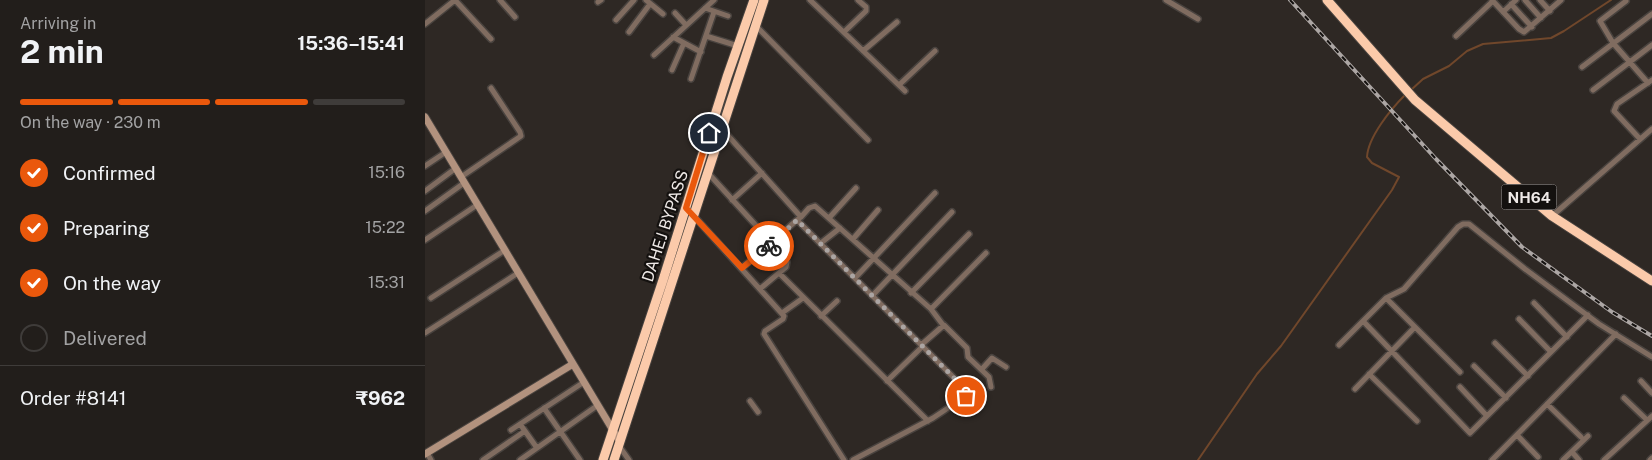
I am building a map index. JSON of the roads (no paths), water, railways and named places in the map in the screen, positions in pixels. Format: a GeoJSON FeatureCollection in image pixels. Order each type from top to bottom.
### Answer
{"type":"FeatureCollection","features":[{"type":"Feature","properties":{"kind":"highway","name":"DAHEJ BYPASS"},"geometry":{"type":"LineString","coordinates":[[603,460],[754,0]]}},
{"type":"Feature","properties":{"kind":"highway","name":"DAHEJ BYPASS"},"geometry":{"type":"LineString","coordinates":[[615,460],[764,0]]}},
{"type":"Feature","properties":{"kind":"highway","name":"NH64"},"geometry":{"type":"LineString","coordinates":[[1327,0],[1415,100],[1552,216],[1652,281]]}},
{"type":"Feature","properties":{"kind":"street"},"geometry":{"type":"LineString","coordinates":[[425,24],[455,0],[491,39]]}},
{"type":"Feature","properties":{"kind":"street"},"geometry":{"type":"LineString","coordinates":[[500,0],[515,17]]}},
{"type":"Feature","properties":{"kind":"street"},"geometry":{"type":"LineString","coordinates":[[616,20],[634,0]]}},
{"type":"Feature","properties":{"kind":"street"},"geometry":{"type":"LineString","coordinates":[[654,54],[714,0]]}},
{"type":"Feature","properties":{"kind":"street"},"geometry":{"type":"LineString","coordinates":[[810,0],[905,91]]}},
{"type":"Feature","properties":{"kind":"street"},"geometry":{"type":"LineString","coordinates":[[844,32],[866,11],[866,8],[859,0]]}},
{"type":"Feature","properties":{"kind":"street"},"geometry":{"type":"LineString","coordinates":[[1166,0],[1198,19]]}},
{"type":"Feature","properties":{"kind":"street"},"geometry":{"type":"LineString","coordinates":[[1525,0],[1541,18]]}},
{"type":"Feature","properties":{"kind":"street"},"geometry":{"type":"LineString","coordinates":[[1540,0],[1550,11]]}},
{"type":"Feature","properties":{"kind":"street"},"geometry":{"type":"LineString","coordinates":[[1456,36],[1493,1],[1521,32],[1527,31],[1532,27],[1558,1]]}},
{"type":"Feature","properties":{"kind":"street"},"geometry":{"type":"LineString","coordinates":[[1626,1],[1600,21],[1613,43],[1629,62],[1650,81],[1614,108],[1614,111],[1640,139]]}},
{"type":"Feature","properties":{"kind":"street"},"geometry":{"type":"LineString","coordinates":[[629,32],[648,2],[663,14]]}},
{"type":"Feature","properties":{"kind":"street"},"geometry":{"type":"LineString","coordinates":[[1503,12],[1513,2],[1532,27]]}},
{"type":"Feature","properties":{"kind":"street"},"geometry":{"type":"LineString","coordinates":[[705,8],[728,16]]}},
{"type":"Feature","properties":{"kind":"street"},"geometry":{"type":"LineString","coordinates":[[691,79],[715,12]]}},
{"type":"Feature","properties":{"kind":"street"},"geometry":{"type":"LineString","coordinates":[[675,13],[686,25]]}},
{"type":"Feature","properties":{"kind":"street"},"geometry":{"type":"LineString","coordinates":[[1582,67],[1652,14]]}},
{"type":"Feature","properties":{"kind":"street"},"geometry":{"type":"LineString","coordinates":[[863,51],[897,22]]}},
{"type":"Feature","properties":{"kind":"street"},"geometry":{"type":"LineString","coordinates":[[756,26],[869,140]]}},
{"type":"Feature","properties":{"kind":"street"},"geometry":{"type":"LineString","coordinates":[[706,36],[738,46]]}},
{"type":"Feature","properties":{"kind":"street"},"geometry":{"type":"LineString","coordinates":[[673,37],[701,52]]}},
{"type":"Feature","properties":{"kind":"street"},"geometry":{"type":"LineString","coordinates":[[672,70],[685,43]]}},
{"type":"Feature","properties":{"kind":"street"},"geometry":{"type":"LineString","coordinates":[[1593,90],[1652,45]]}},
{"type":"Feature","properties":{"kind":"street"},"geometry":{"type":"LineString","coordinates":[[899,85],[935,51]]}},
{"type":"Feature","properties":{"kind":"street"},"geometry":{"type":"LineString","coordinates":[[425,211],[521,136],[491,88]]}},
{"type":"Feature","properties":{"kind":"street"},"geometry":{"type":"LineString","coordinates":[[425,118],[613,429],[629,460]]}},
{"type":"Feature","properties":{"kind":"street"},"geometry":{"type":"LineString","coordinates":[[722,129],[762,173],[821,244],[967,393],[963,399],[928,421],[853,460]]}},
{"type":"Feature","properties":{"kind":"street"},"geometry":{"type":"LineString","coordinates":[[1552,216],[1652,129]]}},
{"type":"Feature","properties":{"kind":"street"},"geometry":{"type":"LineString","coordinates":[[425,166],[446,152]]}},
{"type":"Feature","properties":{"kind":"street"},"geometry":{"type":"LineString","coordinates":[[425,191],[456,168]]}},
{"type":"Feature","properties":{"kind":"street"},"geometry":{"type":"LineString","coordinates":[[707,173],[772,243],[787,262],[786,267],[760,288]]}},
{"type":"Feature","properties":{"kind":"street"},"geometry":{"type":"LineString","coordinates":[[732,200],[762,173]]}},
{"type":"Feature","properties":{"kind":"street"},"geometry":{"type":"LineString","coordinates":[[829,218],[856,188]]}},
{"type":"Feature","properties":{"kind":"street"},"geometry":{"type":"LineString","coordinates":[[855,278],[935,193]]}},
{"type":"Feature","properties":{"kind":"street"},"geometry":{"type":"LineString","coordinates":[[425,240],[477,205]]}},
{"type":"Feature","properties":{"kind":"street"},"geometry":{"type":"LineString","coordinates":[[742,268],[812,206],[815,206],[931,309],[943,325],[967,348],[968,357],[989,377],[991,387]]}},
{"type":"Feature","properties":{"kind":"street"},"geometry":{"type":"LineString","coordinates":[[686,208],[784,316],[783,320],[765,331],[764,334],[845,460]]}},
{"type":"Feature","properties":{"kind":"street"},"geometry":{"type":"LineString","coordinates":[[853,239],[878,210]]}},
{"type":"Feature","properties":{"kind":"street"},"geometry":{"type":"LineString","coordinates":[[872,296],[952,212]]}},
{"type":"Feature","properties":{"kind":"street"},"geometry":{"type":"LineString","coordinates":[[1339,345],[1386,298],[1404,288],[1458,227],[1463,224],[1469,224],[1525,269],[1588,315],[1652,356]]}},
{"type":"Feature","properties":{"kind":"street"},"geometry":{"type":"LineString","coordinates":[[821,244],[839,228]]}},
{"type":"Feature","properties":{"kind":"street"},"geometry":{"type":"LineString","coordinates":[[911,293],[969,234]]}},
{"type":"Feature","properties":{"kind":"street"},"geometry":{"type":"LineString","coordinates":[[431,298],[505,250]]}},
{"type":"Feature","properties":{"kind":"street"},"geometry":{"type":"LineString","coordinates":[[931,309],[986,253]]}},
{"type":"Feature","properties":{"kind":"street"},"geometry":{"type":"LineString","coordinates":[[425,333],[519,273]]}},
{"type":"Feature","properties":{"kind":"street"},"geometry":{"type":"LineString","coordinates":[[779,273],[928,421]]}},
{"type":"Feature","properties":{"kind":"street"},"geometry":{"type":"LineString","coordinates":[[781,312],[803,298]]}},
{"type":"Feature","properties":{"kind":"street"},"geometry":{"type":"LineString","coordinates":[[1386,298],[1460,372]]}},
{"type":"Feature","properties":{"kind":"street"},"geometry":{"type":"LineString","coordinates":[[821,316],[837,301]]}},
{"type":"Feature","properties":{"kind":"street"},"geometry":{"type":"LineString","coordinates":[[1534,303],[1567,337]]}},
{"type":"Feature","properties":{"kind":"street"},"geometry":{"type":"LineString","coordinates":[[1363,321],[1470,434],[1588,315]]}},
{"type":"Feature","properties":{"kind":"street"},"geometry":{"type":"LineString","coordinates":[[1519,320],[1551,352]]}},
{"type":"Feature","properties":{"kind":"street"},"geometry":{"type":"LineString","coordinates":[[887,381],[943,325]]}},
{"type":"Feature","properties":{"kind":"street"},"geometry":{"type":"LineString","coordinates":[[1355,389],[1415,327]]}},
{"type":"Feature","properties":{"kind":"street"},"geometry":{"type":"LineString","coordinates":[[1493,460],[1616,334]]}},
{"type":"Feature","properties":{"kind":"street"},"geometry":{"type":"LineString","coordinates":[[1495,343],[1527,376]]}},
{"type":"Feature","properties":{"kind":"street"},"geometry":{"type":"LineString","coordinates":[[982,369],[993,358],[1006,367]]}},
{"type":"Feature","properties":{"kind":"street"},"geometry":{"type":"LineString","coordinates":[[431,460],[426,454],[573,364]]}},
{"type":"Feature","properties":{"kind":"street"},"geometry":{"type":"LineString","coordinates":[[1474,366],[1506,398]]}},
{"type":"Feature","properties":{"kind":"street"},"geometry":{"type":"LineString","coordinates":[[1369,374],[1417,422]]}},
{"type":"Feature","properties":{"kind":"street"},"geometry":{"type":"LineString","coordinates":[[1641,381],[1652,393]]}},
{"type":"Feature","properties":{"kind":"street"},"geometry":{"type":"LineString","coordinates":[[511,430],[584,382]]}},
{"type":"Feature","properties":{"kind":"street"},"geometry":{"type":"LineString","coordinates":[[1460,387],[1487,416]]}},
{"type":"Feature","properties":{"kind":"street"},"geometry":{"type":"LineString","coordinates":[[1604,460],[1650,418],[1624,398]]}},
{"type":"Feature","properties":{"kind":"street"},"geometry":{"type":"LineString","coordinates":[[750,401],[758,412]]}},
{"type":"Feature","properties":{"kind":"street"},"geometry":{"type":"LineString","coordinates":[[1547,404],[1581,437]]}},
{"type":"Feature","properties":{"kind":"street"},"geometry":{"type":"LineString","coordinates":[[520,460],[598,405]]}},
{"type":"Feature","properties":{"kind":"street"},"geometry":{"type":"LineString","coordinates":[[544,408],[578,458],[571,460]]}},
{"type":"Feature","properties":{"kind":"street"},"geometry":{"type":"LineString","coordinates":[[520,424],[537,448]]}},
{"type":"Feature","properties":{"kind":"street"},"geometry":{"type":"LineString","coordinates":[[483,460],[525,431]]}},
{"type":"Feature","properties":{"kind":"street"},"geometry":{"type":"LineString","coordinates":[[1517,435],[1538,457]]}},
{"type":"Feature","properties":{"kind":"street"},"geometry":{"type":"LineString","coordinates":[[1563,460],[1588,436]]}},
{"type":"Feature","properties":{"kind":"street"},"geometry":{"type":"LineString","coordinates":[[1572,452],[1579,460]]}},
{"type":"Feature","properties":{"kind":"street"},"geometry":{"type":"LineString","coordinates":[[1498,454],[1504,460]]}},
{"type":"Feature","properties":{"kind":"waterway"},"geometry":{"type":"LineString","coordinates":[[1411,90],[1423,79],[1449,66],[1467,51],[1483,44],[1551,38],[1611,0]]}},
{"type":"Feature","properties":{"kind":"waterway"},"geometry":{"type":"LineString","coordinates":[[1198,460],[1257,374],[1281,346],[1392,190],[1399,177],[1372,163],[1367,157],[1368,149],[1387,115],[1405,95]]}},
{"type":"Feature","properties":{"kind":"railway"},"geometry":{"type":"LineString","coordinates":[[1290,0],[1436,159],[1522,247],[1612,312],[1652,336]]}}]}
